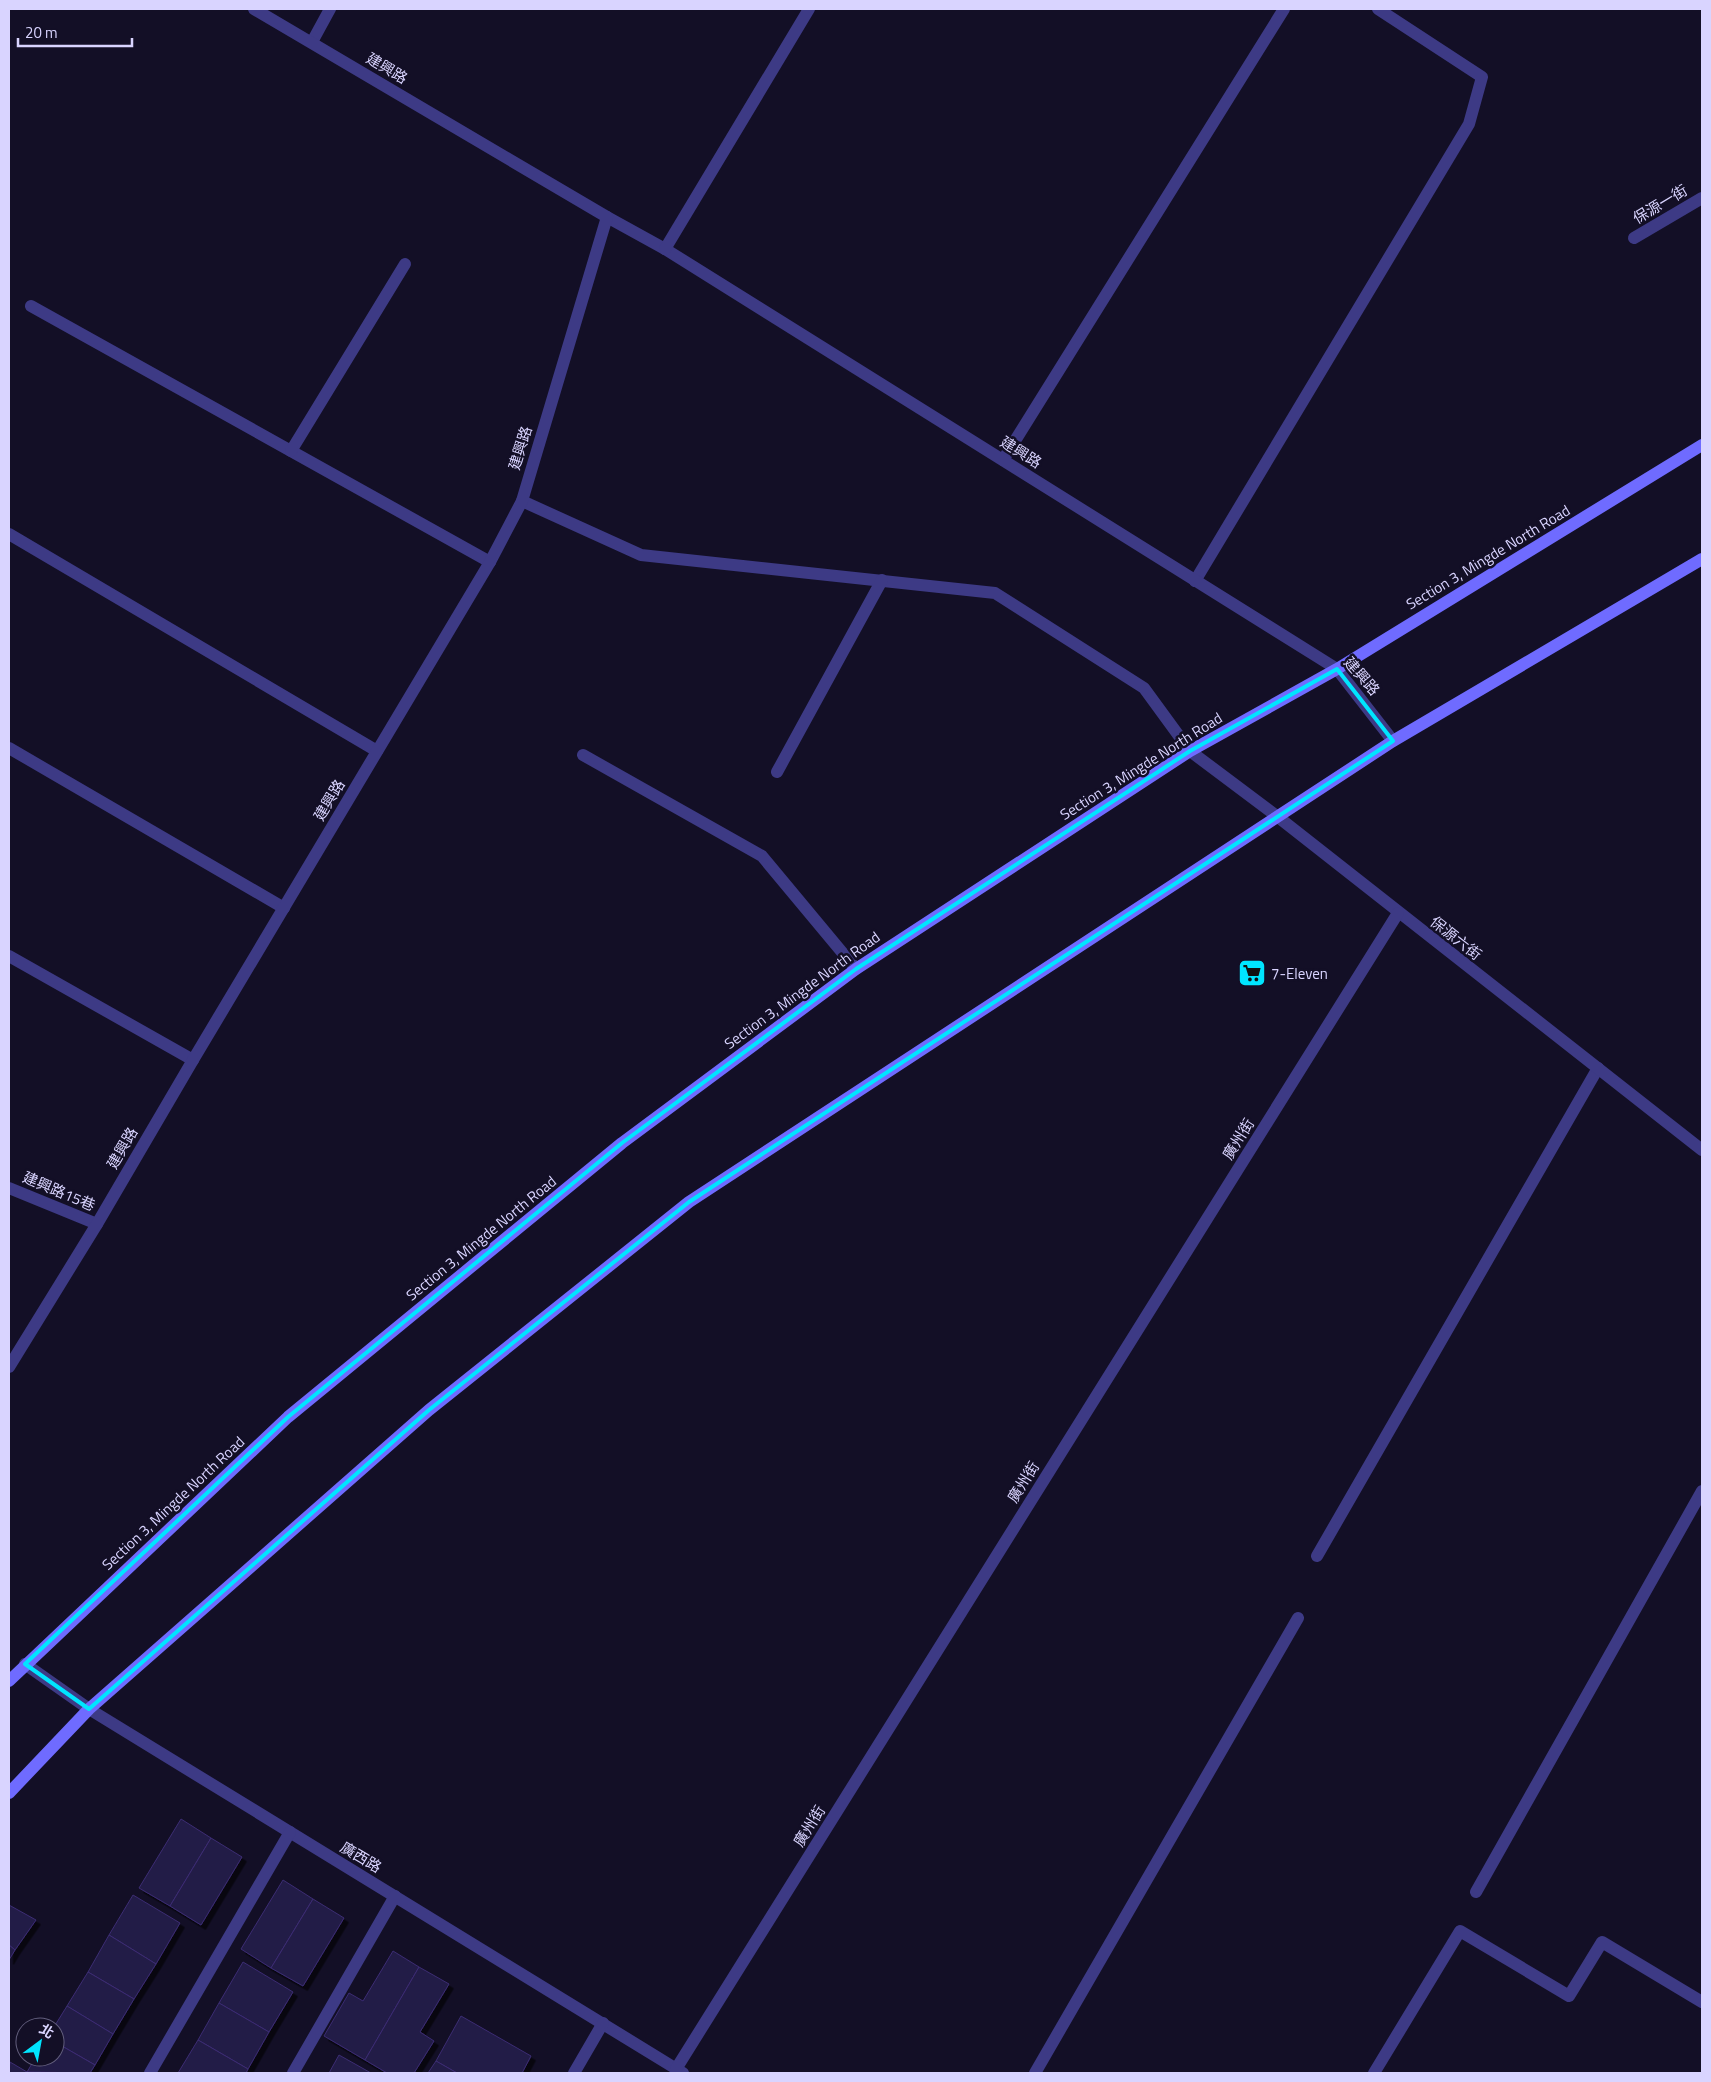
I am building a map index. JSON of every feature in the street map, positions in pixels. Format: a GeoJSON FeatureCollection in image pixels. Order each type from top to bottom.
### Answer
{"type":"FeatureCollection","features":[{"type":"Feature","properties":{"kind":"main road","name":"Section 3, Mingde North Road"},"geometry":{"type":"LineString","coordinates":[[9,1681],[288,1417],[622,1143],[856,969],[1190,751],[1337,669],[1702,445]]}},
{"type":"Feature","properties":{"kind":"main road"},"geometry":{"type":"LineString","coordinates":[[9,1793],[89,1709],[429,1410],[689,1202],[1394,741],[1702,559]]}},
{"type":"Feature","properties":{"kind":"street","name":"建興路"},"geometry":{"type":"LineString","coordinates":[[254,9],[607,217],[665,249],[1337,669],[1394,741]]}},
{"type":"Feature","properties":{"kind":"street"},"geometry":{"type":"LineString","coordinates":[[312,42],[330,9]]}},
{"type":"Feature","properties":{"kind":"street"},"geometry":{"type":"LineString","coordinates":[[665,249],[810,9]]}},
{"type":"Feature","properties":{"kind":"street"},"geometry":{"type":"LineString","coordinates":[[1002,460],[1284,9]]}},
{"type":"Feature","properties":{"kind":"street"},"geometry":{"type":"LineString","coordinates":[[1195,581],[1469,124],[1482,77],[1378,9]]}},
{"type":"Feature","properties":{"kind":"street","name":"保源一街"},"geometry":{"type":"LineString","coordinates":[[1634,238],[1702,198]]}},
{"type":"Feature","properties":{"kind":"street","name":"建興路"},"geometry":{"type":"LineString","coordinates":[[9,1367],[97,1224],[490,562],[522,501],[607,217]]}},
{"type":"Feature","properties":{"kind":"street"},"geometry":{"type":"LineString","coordinates":[[291,451],[405,264]]}},
{"type":"Feature","properties":{"kind":"street"},"geometry":{"type":"LineString","coordinates":[[31,306],[490,562]]}},
{"type":"Feature","properties":{"kind":"street","name":"保源六街"},"geometry":{"type":"LineString","coordinates":[[522,501],[641,555],[995,593],[1144,688],[1190,751],[1278,817],[1702,1150]]}},
{"type":"Feature","properties":{"kind":"street"},"geometry":{"type":"LineString","coordinates":[[9,534],[377,751]]}},
{"type":"Feature","properties":{"kind":"street"},"geometry":{"type":"LineString","coordinates":[[776,772],[882,580]]}},
{"type":"Feature","properties":{"kind":"street"},"geometry":{"type":"LineString","coordinates":[[9,748],[284,908]]}},
{"type":"Feature","properties":{"kind":"street"},"geometry":{"type":"LineString","coordinates":[[583,755],[762,856],[856,969]]}},
{"type":"Feature","properties":{"kind":"street","name":"廣州街"},"geometry":{"type":"LineString","coordinates":[[680,2071],[1398,913]]}},
{"type":"Feature","properties":{"kind":"street"},"geometry":{"type":"LineString","coordinates":[[9,956],[193,1060]]}},
{"type":"Feature","properties":{"kind":"street"},"geometry":{"type":"LineString","coordinates":[[1317,1556],[1598,1068]]}},
{"type":"Feature","properties":{"kind":"street","name":"建興路15巷"},"geometry":{"type":"LineString","coordinates":[[9,1188],[97,1224]]}},
{"type":"Feature","properties":{"kind":"street"},"geometry":{"type":"LineString","coordinates":[[1476,1892],[1702,1491]]}},
{"type":"Feature","properties":{"kind":"street"},"geometry":{"type":"LineString","coordinates":[[1035,2073],[1298,1618]]}},
{"type":"Feature","properties":{"kind":"street","name":"廣西路"},"geometry":{"type":"LineString","coordinates":[[25,1664],[89,1709],[680,2071]]}},
{"type":"Feature","properties":{"kind":"street"},"geometry":{"type":"LineString","coordinates":[[150,2073],[290,1832]]}},
{"type":"Feature","properties":{"kind":"street"},"geometry":{"type":"LineString","coordinates":[[293,2073],[395,1896]]}},
{"type":"Feature","properties":{"kind":"street"},"geometry":{"type":"LineString","coordinates":[[1374,2073],[1460,1930],[1569,1996],[1602,1942],[1702,2002]]}},
{"type":"Feature","properties":{"kind":"street"},"geometry":{"type":"LineString","coordinates":[[574,2073],[603,2023]]}},
{"type":"Feature","properties":{"kind":"highlighted area"},"geometry":{"type":"Polygon","coordinates":[[[1337,669],[1393,741],[689,1202],[429,1410],[89,1709],[25,1664],[288,1417],[622,1143],[856,969],[1190,751],[1337,669]]]}},
{"type":"Feature","properties":{"kind":"building"},"geometry":{"type":"Polygon","coordinates":[[[181,1819],[211,1838],[170,1906],[139,1888],[181,1819]]]}},
{"type":"Feature","properties":{"kind":"building"},"geometry":{"type":"Polygon","coordinates":[[[211,1838],[242,1857],[201,1925],[170,1906],[211,1838]]]}},
{"type":"Feature","properties":{"kind":"building"},"geometry":{"type":"Polygon","coordinates":[[[283,1880],[313,1899],[271,1968],[241,1949],[283,1880]]]}},
{"type":"Feature","properties":{"kind":"building"},"geometry":{"type":"Polygon","coordinates":[[[133,1895],[180,1923],[156,1964],[109,1935],[133,1895]]]}},
{"type":"Feature","properties":{"kind":"building"},"geometry":{"type":"Polygon","coordinates":[[[313,1899],[344,1918],[303,1986],[271,1968],[313,1899]]]}},
{"type":"Feature","properties":{"kind":"building"},"geometry":{"type":"Polygon","coordinates":[[[9,1905],[36,1920],[15,1950],[9,1945],[9,1905]]]}},
{"type":"Feature","properties":{"kind":"building"},"geometry":{"type":"Polygon","coordinates":[[[109,1935],[156,1964],[134,1999],[88,1972],[109,1935]]]}},
{"type":"Feature","properties":{"kind":"building"},"geometry":{"type":"Polygon","coordinates":[[[9,1945],[15,1950],[9,1960],[9,1945]]]}},
{"type":"Feature","properties":{"kind":"building"},"geometry":{"type":"Polygon","coordinates":[[[393,1951],[419,1967],[365,2060],[324,2036],[349,1993],[363,2001],[393,1951]]]}},
{"type":"Feature","properties":{"kind":"building"},"geometry":{"type":"Polygon","coordinates":[[[243,1962],[293,1992],[269,2032],[219,2003],[243,1962]]]}},
{"type":"Feature","properties":{"kind":"building"},"geometry":{"type":"Polygon","coordinates":[[[419,1967],[449,1984],[420,2032],[434,2041],[414,2073],[387,2073],[365,2060],[419,1967]]]}},
{"type":"Feature","properties":{"kind":"building"},"geometry":{"type":"Polygon","coordinates":[[[88,1972],[134,1999],[113,2034],[67,2006],[88,1972]]]}},
{"type":"Feature","properties":{"kind":"building"},"geometry":{"type":"Polygon","coordinates":[[[219,2003],[269,2032],[248,2069],[198,2040],[219,2003]]]}},
{"type":"Feature","properties":{"kind":"building"},"geometry":{"type":"Polygon","coordinates":[[[67,2006],[113,2034],[95,2065],[65,2048],[65,2017],[60,2017],[67,2006]]]}},
{"type":"Feature","properties":{"kind":"building"},"geometry":{"type":"Polygon","coordinates":[[[461,2016],[531,2056],[522,2073],[457,2073],[436,2061],[461,2016]]]}},
{"type":"Feature","properties":{"kind":"building"},"geometry":{"type":"Polygon","coordinates":[[[198,2040],[248,2069],[246,2073],[178,2073],[198,2040]]]}},
{"type":"Feature","properties":{"kind":"building"},"geometry":{"type":"Polygon","coordinates":[[[65,2048],[95,2065],[90,2073],[27,2072],[30,2067],[65,2067],[65,2048]]]}},
{"type":"Feature","properties":{"kind":"building"},"geometry":{"type":"Polygon","coordinates":[[[339,2055],[371,2073],[329,2073],[339,2055]]]}},
{"type":"Feature","properties":{"kind":"building"},"geometry":{"type":"Polygon","coordinates":[[[436,2061],[457,2073],[428,2073],[436,2061]]]}},
{"type":"Feature","properties":{"kind":"building"},"geometry":{"type":"Polygon","coordinates":[[[10,2062],[15,2067],[29,2073],[9,2073],[10,2062]]]}},
{"type":"Feature","properties":{"kind":"place","name":"7-Eleven"},"geometry":{"type":"Point","coordinates":[1252,973]}}]}
